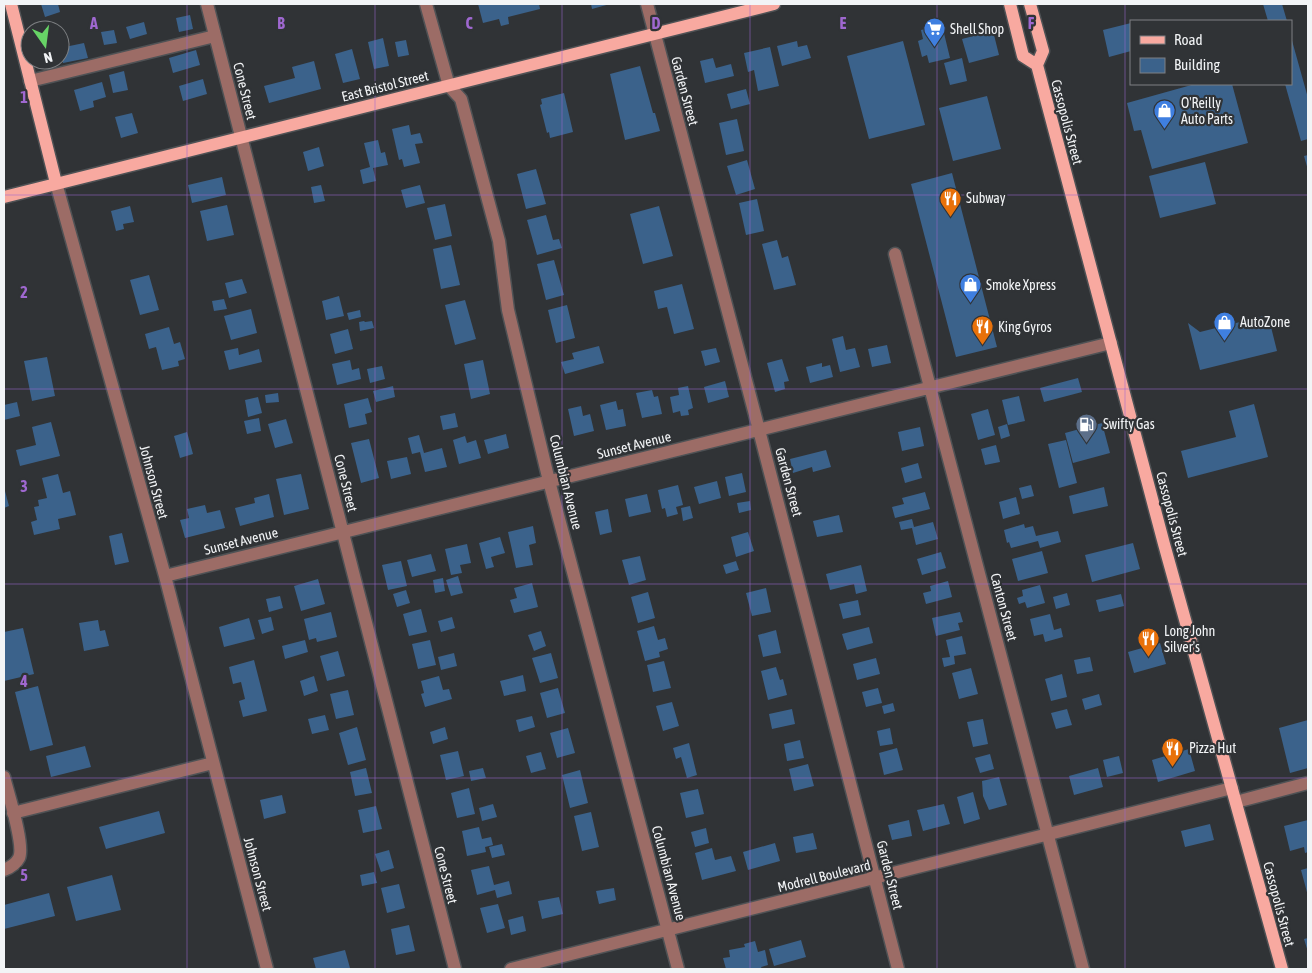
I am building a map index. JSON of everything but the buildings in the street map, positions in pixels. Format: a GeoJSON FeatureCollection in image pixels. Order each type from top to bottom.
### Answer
{"type":"FeatureCollection","features":[{"type":"Feature","properties":{"kind":"main road","name":"Johnson Street"},"geometry":{"type":"LineString","coordinates":[[11,4],[56,184]]}},
{"type":"Feature","properties":{"kind":"main road","name":"East Bristol Street"},"geometry":{"type":"LineString","coordinates":[[4,197],[774,4]]}},
{"type":"Feature","properties":{"kind":"main road","name":"Cassopolis Street"},"geometry":{"type":"LineString","coordinates":[[1010,4],[1023,56],[1037,65]]}},
{"type":"Feature","properties":{"kind":"main road","name":"Cassopolis Street"},"geometry":{"type":"LineString","coordinates":[[1030,4],[1043,51],[1037,65],[1282,969]]}},
{"type":"Feature","properties":{"kind":"street","name":"Cone Street"},"geometry":{"type":"LineString","coordinates":[[207,4],[455,969]]}},
{"type":"Feature","properties":{"kind":"street","name":"Columbian Avenue"},"geometry":{"type":"LineString","coordinates":[[426,4],[449,86],[461,99],[499,241],[508,310],[549,481],[678,969]]}},
{"type":"Feature","properties":{"kind":"street","name":"Garden Street"},"geometry":{"type":"LineString","coordinates":[[648,4],[876,878],[898,969]]}},
{"type":"Feature","properties":{"kind":"street"},"geometry":{"type":"LineString","coordinates":[[30,81],[215,36]]}},
{"type":"Feature","properties":{"kind":"street","name":"Johnson Street"},"geometry":{"type":"LineString","coordinates":[[56,184],[165,576],[267,969]]}},
{"type":"Feature","properties":{"kind":"street","name":"Canton Street"},"geometry":{"type":"LineString","coordinates":[[895,254],[1082,969]]}},
{"type":"Feature","properties":{"kind":"street","name":"Sunset Avenue"},"geometry":{"type":"LineString","coordinates":[[165,576],[1111,343]]}},
{"type":"Feature","properties":{"kind":"street"},"geometry":{"type":"LineString","coordinates":[[13,813],[213,763]]}},
{"type":"Feature","properties":{"kind":"street"},"geometry":{"type":"LineString","coordinates":[[4,778],[21,844],[19,858],[10,868],[4,870]]}},
{"type":"Feature","properties":{"kind":"street"},"geometry":{"type":"LineString","coordinates":[[1236,802],[1308,783]]}},
{"type":"Feature","properties":{"kind":"street","name":"Modrell Boulevard"},"geometry":{"type":"LineString","coordinates":[[511,969],[1232,788]]}},
{"type":"Feature","properties":{"kind":"place","name":"Shell Shop"},"geometry":{"type":"Point","coordinates":[934,48]}},
{"type":"Feature","properties":{"kind":"place","name":"O'Reilly Auto Parts"},"geometry":{"type":"Point","coordinates":[1165,130]}},
{"type":"Feature","properties":{"kind":"place","name":"Subway"},"geometry":{"type":"Point","coordinates":[950,217]}},
{"type":"Feature","properties":{"kind":"place","name":"Smoke Xpress"},"geometry":{"type":"Point","coordinates":[970,304]}},
{"type":"Feature","properties":{"kind":"place","name":"AutoZone"},"geometry":{"type":"Point","coordinates":[1224,341]}},
{"type":"Feature","properties":{"kind":"place","name":"King Gyros"},"geometry":{"type":"Point","coordinates":[982,346]}},
{"type":"Feature","properties":{"kind":"place","name":"Swifty Gas"},"geometry":{"type":"Point","coordinates":[1087,443]}},
{"type":"Feature","properties":{"kind":"place","name":"Long John Silver's"},"geometry":{"type":"Point","coordinates":[1148,658]}},
{"type":"Feature","properties":{"kind":"place","name":"Pizza Hut"},"geometry":{"type":"Point","coordinates":[1173,767]}}]}
